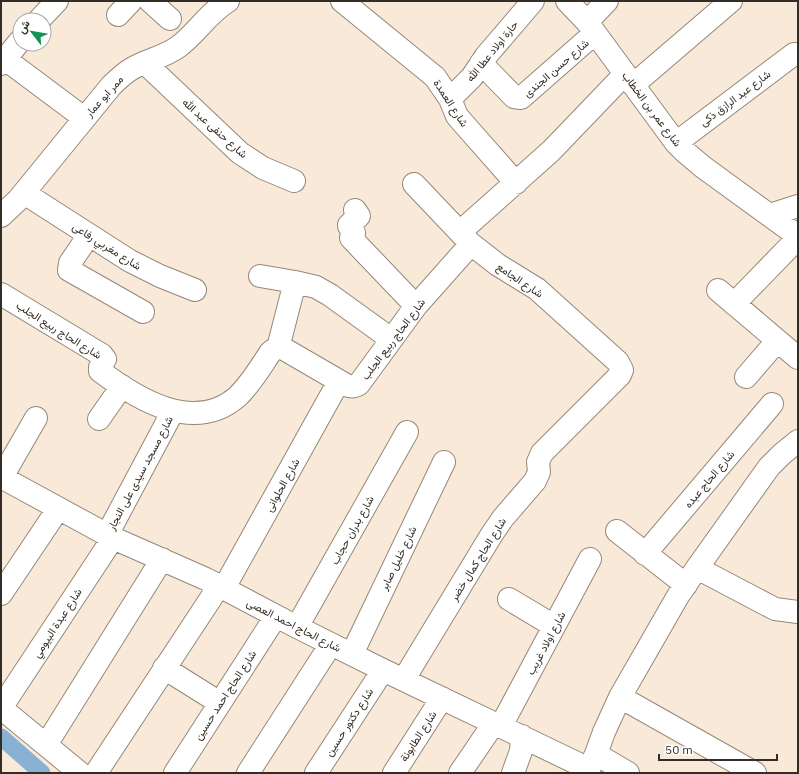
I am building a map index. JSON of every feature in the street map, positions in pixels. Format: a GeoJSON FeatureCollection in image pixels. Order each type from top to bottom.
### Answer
{"type":"FeatureCollection","features":[{"type":"Feature","properties":{"kind":"street"},"geometry":{"type":"LineString","coordinates":[[150,1],[170,19]]}},
{"type":"Feature","properties":{"kind":"street","name":"ممر ابو عمار"},"geometry":{"type":"LineString","coordinates":[[1,216],[24,192],[84,118],[123,74],[178,47],[219,6],[228,1]]}},
{"type":"Feature","properties":{"kind":"street","name":"شارع العمدة"},"geometry":{"type":"LineString","coordinates":[[342,1],[435,77],[450,99],[457,116],[516,183]]}},
{"type":"Feature","properties":{"kind":"street","name":"حارة اولاد عطا الله"},"geometry":{"type":"LineString","coordinates":[[450,99],[472,77],[481,63],[533,1]]}},
{"type":"Feature","properties":{"kind":"street","name":"شارع عمر بن الخطاب"},"geometry":{"type":"LineString","coordinates":[[567,1],[591,28],[676,143],[703,167],[798,237]]}},
{"type":"Feature","properties":{"kind":"street","name":"شارع حسن الجندى"},"geometry":{"type":"LineString","coordinates":[[481,63],[514,97],[521,98],[591,28],[607,1]]}},
{"type":"Feature","properties":{"kind":"street","name":"شارع الحاج ربيع الجلب"},"geometry":{"type":"LineString","coordinates":[[1,294],[102,355],[105,359],[99,369],[100,371],[122,386],[150,402],[173,411],[191,414],[203,413],[215,410],[227,404],[245,388],[273,349],[278,348],[284,349],[350,386],[360,384],[391,339],[466,238],[516,183],[629,79],[731,1]]}},
{"type":"Feature","properties":{"kind":"street"},"geometry":{"type":"LineString","coordinates":[[12,51],[3,62],[84,118]]}},
{"type":"Feature","properties":{"kind":"street","name":"شارع عبد الرازق ذكى"},"geometry":{"type":"LineString","coordinates":[[676,143],[794,54]]}},
{"type":"Feature","properties":{"kind":"street","name":"شارع حنفى عبد الله"},"geometry":{"type":"LineString","coordinates":[[145,63],[240,152],[263,168],[294,181]]}},
{"type":"Feature","properties":{"kind":"street","name":"شارع الجامع"},"geometry":{"type":"LineString","coordinates":[[414,184],[466,238],[498,265],[537,289],[620,364],[622,370],[620,375]]}},
{"type":"Feature","properties":{"kind":"street","name":"شارع مغربي رفاعى"},"geometry":{"type":"LineString","coordinates":[[24,192],[144,269],[195,290]]}},
{"type":"Feature","properties":{"kind":"street"},"geometry":{"type":"LineString","coordinates":[[770,215],[798,206]]}},
{"type":"Feature","properties":{"kind":"street"},"geometry":{"type":"LineString","coordinates":[[355,210],[359,216],[349,225],[354,233],[350,238],[416,306]]}},
{"type":"Feature","properties":{"kind":"street"},"geometry":{"type":"LineString","coordinates":[[89,235],[68,266],[69,270],[143,312]]}},
{"type":"Feature","properties":{"kind":"street"},"geometry":{"type":"LineString","coordinates":[[734,304],[798,237]]}},
{"type":"Feature","properties":{"kind":"street"},"geometry":{"type":"LineString","coordinates":[[260,276],[316,287],[330,295],[391,339]]}},
{"type":"Feature","properties":{"kind":"street"},"geometry":{"type":"LineString","coordinates":[[278,348],[295,282]]}},
{"type":"Feature","properties":{"kind":"street"},"geometry":{"type":"LineString","coordinates":[[718,290],[798,358]]}},
{"type":"Feature","properties":{"kind":"street"},"geometry":{"type":"LineString","coordinates":[[746,377],[777,340]]}},
{"type":"Feature","properties":{"kind":"street","name":"شارع الحاج كمال خضر"},"geometry":{"type":"LineString","coordinates":[[404,680],[492,534],[503,518],[535,481],[539,472],[538,462],[542,454],[620,375]]}},
{"type":"Feature","properties":{"kind":"street","name":"شارع الحلوانى"},"geometry":{"type":"LineString","coordinates":[[96,773],[164,668],[222,587],[339,381]]}},
{"type":"Feature","properties":{"kind":"street"},"geometry":{"type":"LineString","coordinates":[[99,419],[122,386]]}},
{"type":"Feature","properties":{"kind":"street","name":"شارع الحاج عبده"},"geometry":{"type":"LineString","coordinates":[[645,554],[772,404]]}},
{"type":"Feature","properties":{"kind":"street","name":"شارع مسجد سيدى على النجار"},"geometry":{"type":"LineString","coordinates":[[110,536],[173,411]]}},
{"type":"Feature","properties":{"kind":"street"},"geometry":{"type":"LineString","coordinates":[[3,482],[36,418]]}},
{"type":"Feature","properties":{"kind":"street","name":"شارع بدران حجاب"},"geometry":{"type":"LineString","coordinates":[[297,627],[407,432]]}},
{"type":"Feature","properties":{"kind":"street"},"geometry":{"type":"LineString","coordinates":[[591,765],[620,697],[691,577],[769,467],[798,441]]}},
{"type":"Feature","properties":{"kind":"street","name":"شارع خليل صابر"},"geometry":{"type":"LineString","coordinates":[[352,654],[444,462]]}},
{"type":"Feature","properties":{"kind":"street","name":"شارع الحاج احمد العصى"},"geometry":{"type":"LineString","coordinates":[[3,482],[110,536],[222,587],[297,627],[497,725],[591,765],[628,773]]}},
{"type":"Feature","properties":{"kind":"street"},"geometry":{"type":"LineString","coordinates":[[1,594],[58,509]]}},
{"type":"Feature","properties":{"kind":"street"},"geometry":{"type":"LineString","coordinates":[[617,532],[645,554],[691,577],[775,609],[798,612]]}},
{"type":"Feature","properties":{"kind":"street","name":"شارع عبدة البيومي"},"geometry":{"type":"LineString","coordinates":[[1,708],[110,536]]}},
{"type":"Feature","properties":{"kind":"street","name":"شارع اولاد غريب"},"geometry":{"type":"LineString","coordinates":[[460,773],[497,725],[554,626],[590,559]]}},
{"type":"Feature","properties":{"kind":"street"},"geometry":{"type":"LineString","coordinates":[[46,745],[162,560]]}},
{"type":"Feature","properties":{"kind":"street"},"geometry":{"type":"LineString","coordinates":[[509,599],[554,626]]}},
{"type":"Feature","properties":{"kind":"street","name":"شارع الحاج احمد حسين"},"geometry":{"type":"LineString","coordinates":[[175,773],[276,616]]}},
{"type":"Feature","properties":{"kind":"street"},"geometry":{"type":"LineString","coordinates":[[248,773],[331,644]]}},
{"type":"Feature","properties":{"kind":"street"},"geometry":{"type":"LineString","coordinates":[[164,668],[220,703]]}},
{"type":"Feature","properties":{"kind":"street","name":"شارع دكتور حسين"},"geometry":{"type":"LineString","coordinates":[[316,773],[383,670]]}},
{"type":"Feature","properties":{"kind":"street"},"geometry":{"type":"LineString","coordinates":[[620,697],[755,773]]}},
{"type":"Feature","properties":{"kind":"street","name":"شارع الطابونة"},"geometry":{"type":"LineString","coordinates":[[394,773],[442,698]]}},
{"type":"Feature","properties":{"kind":"street"},"geometry":{"type":"LineString","coordinates":[[1,708],[80,773]]}},
{"type":"Feature","properties":{"kind":"street"},"geometry":{"type":"LineString","coordinates":[[513,773],[521,751],[522,736]]}},
{"type":"Feature","properties":{"kind":"waterway"},"geometry":{"type":"LineString","coordinates":[[1,737],[42,773]]}}]}
